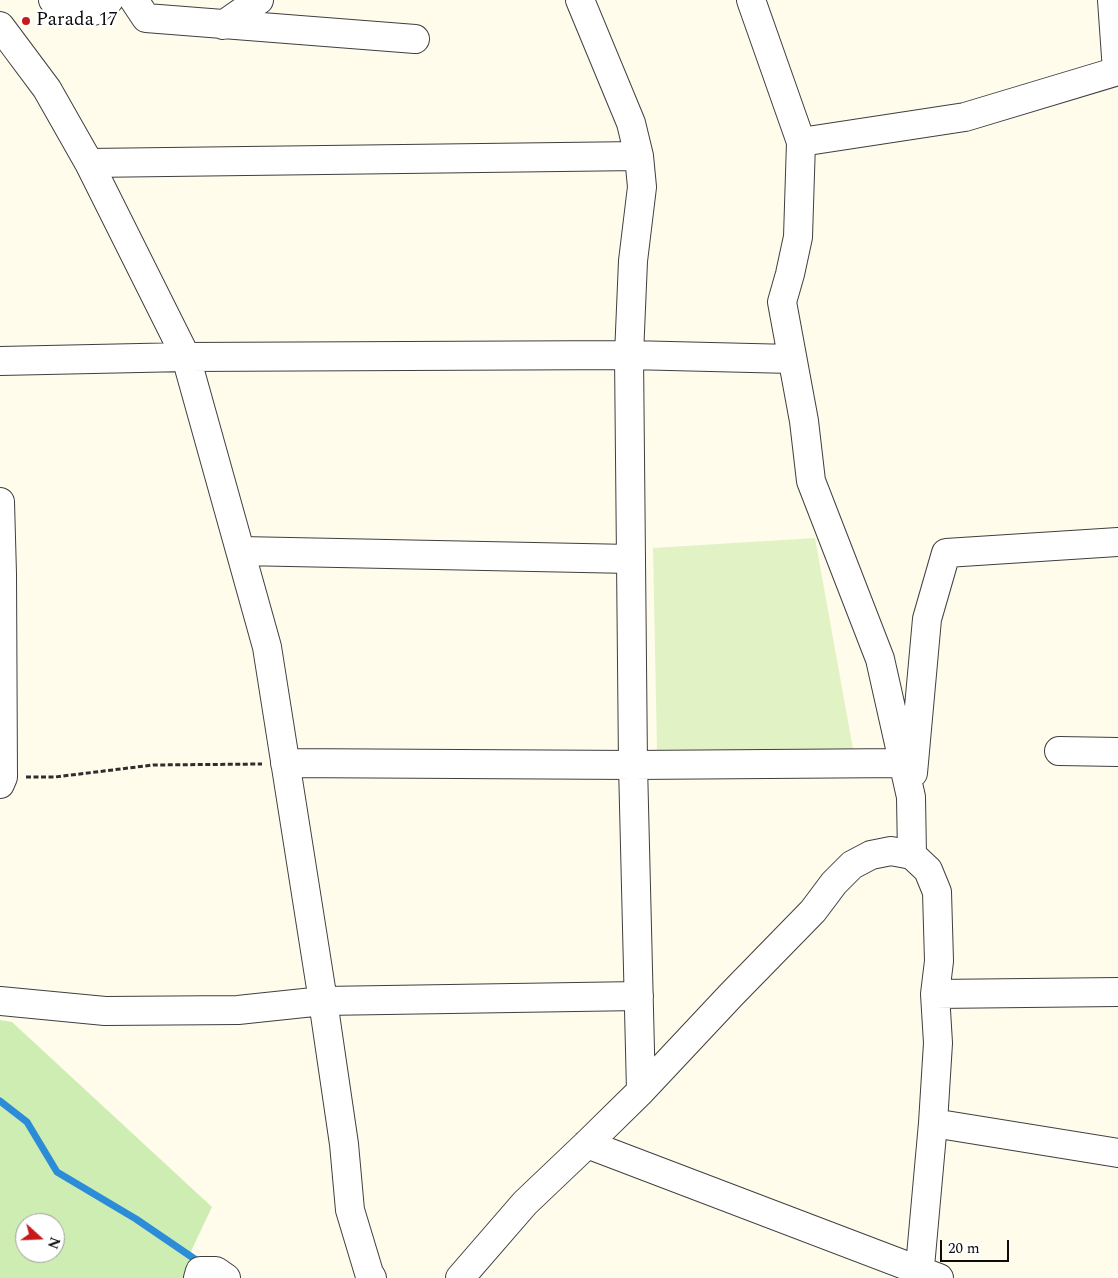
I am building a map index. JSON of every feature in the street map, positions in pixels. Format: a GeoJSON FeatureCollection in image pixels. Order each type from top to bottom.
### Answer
{"type":"FeatureCollection","features":[{"type":"Feature","properties":{"kind":"street"},"geometry":{"type":"LineString","coordinates":[[53,0],[66,10],[94,11],[109,0]]}},
{"type":"Feature","properties":{"kind":"street"},"geometry":{"type":"LineString","coordinates":[[134,0],[146,18],[415,39]]}},
{"type":"Feature","properties":{"kind":"street"},"geometry":{"type":"LineString","coordinates":[[223,25],[259,0]]}},
{"type":"Feature","properties":{"kind":"street"},"geometry":{"type":"LineString","coordinates":[[580,0],[631,123],[639,156],[642,188],[633,261],[629,355],[633,766],[641,1091]]}},
{"type":"Feature","properties":{"kind":"street"},"geometry":{"type":"LineString","coordinates":[[751,0],[801,142],[798,237],[782,302],[804,421],[811,481],[880,660],[911,797]]}},
{"type":"Feature","properties":{"kind":"street"},"geometry":{"type":"LineString","coordinates":[[801,142],[965,117],[1118,71],[1112,0]]}},
{"type":"Feature","properties":{"kind":"street"},"geometry":{"type":"LineString","coordinates":[[0,26],[47,89],[88,164],[186,357],[267,647],[323,1001],[344,1144],[350,1210],[372,1278]]}},
{"type":"Feature","properties":{"kind":"street"},"geometry":{"type":"LineString","coordinates":[[88,164],[639,156]]}},
{"type":"Feature","properties":{"kind":"street"},"geometry":{"type":"LineString","coordinates":[[0,361],[186,357],[629,355],[792,359]]}},
{"type":"Feature","properties":{"kind":"street"},"geometry":{"type":"LineString","coordinates":[[0,502],[1,779]]}},
{"type":"Feature","properties":{"kind":"street"},"geometry":{"type":"LineString","coordinates":[[912,855],[911,797],[927,619],[946,552],[1118,542]]}},
{"type":"Feature","properties":{"kind":"street"},"geometry":{"type":"LineString","coordinates":[[241,551],[631,560]]}},
{"type":"Feature","properties":{"kind":"street"},"geometry":{"type":"LineString","coordinates":[[1059,751],[1118,752]]}},
{"type":"Feature","properties":{"kind":"street"},"geometry":{"type":"LineString","coordinates":[[285,763],[633,766],[903,763]]}},
{"type":"Feature","properties":{"kind":"street"},"geometry":{"type":"LineString","coordinates":[[460,1278],[525,1203],[641,1091],[813,911],[834,883],[852,864],[871,855],[891,851],[912,855],[928,870],[937,892],[940,961],[934,994],[938,1043],[926,1276],[588,1144]]}},
{"type":"Feature","properties":{"kind":"street"},"geometry":{"type":"LineString","coordinates":[[934,994],[1118,992]]}},
{"type":"Feature","properties":{"kind":"street"},"geometry":{"type":"LineString","coordinates":[[0,1001],[105,1011],[238,1010],[323,1001],[639,996]]}},
{"type":"Feature","properties":{"kind":"street"},"geometry":{"type":"LineString","coordinates":[[933,1123],[1118,1153]]}},
{"type":"Feature","properties":{"kind":"street"},"geometry":{"type":"LineString","coordinates":[[198,1278],[200,1270],[216,1271],[226,1278]]}},
{"type":"Feature","properties":{"kind":"path"},"geometry":{"type":"LineString","coordinates":[[1,779],[55,777],[153,765],[285,763]]}},
{"type":"Feature","properties":{"kind":"green space"},"geometry":{"type":"Polygon","coordinates":[[[815,538],[853,749],[657,751],[653,548],[815,538]]]}},
{"type":"Feature","properties":{"kind":"green space"},"geometry":{"type":"Polygon","coordinates":[[[0,1020],[12,1022],[212,1207],[192,1249],[186,1278],[0,1278],[0,1020]]]}},
{"type":"Feature","properties":{"kind":"waterway"},"geometry":{"type":"LineString","coordinates":[[0,1101],[27,1122],[57,1172],[136,1219],[202,1264]]}},
{"type":"Feature","properties":{"kind":"place","name":"Parada 17"},"geometry":{"type":"Point","coordinates":[26,21]}}]}
